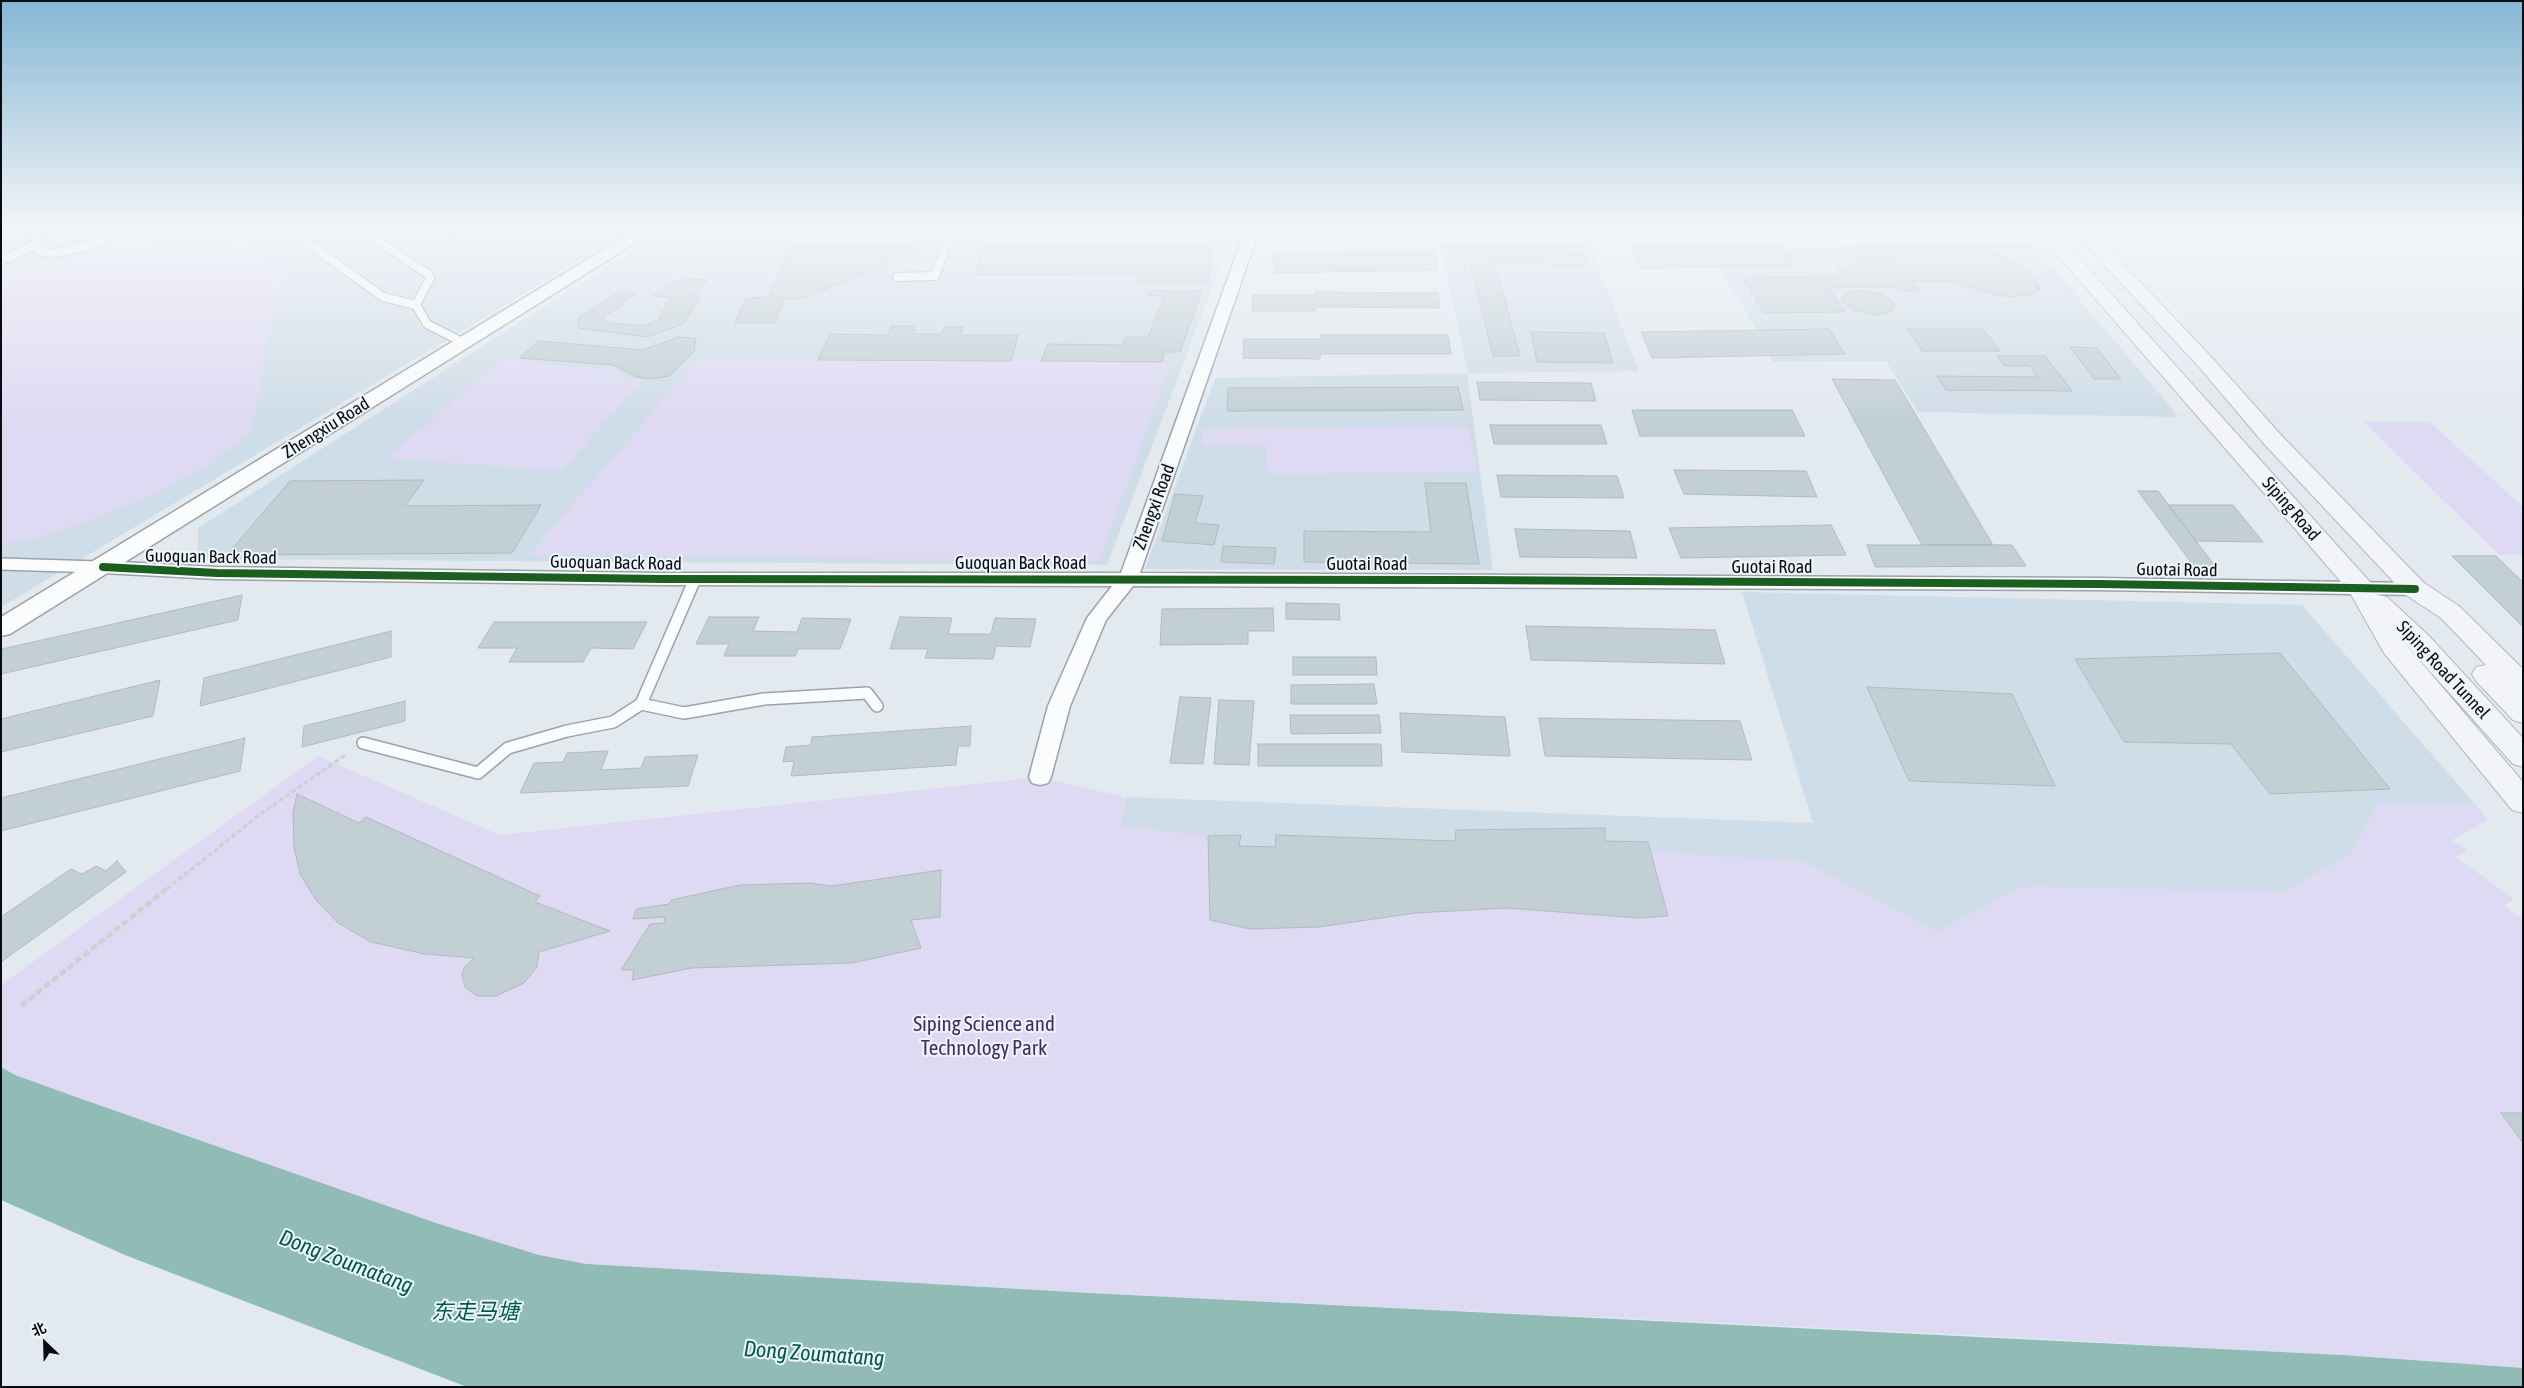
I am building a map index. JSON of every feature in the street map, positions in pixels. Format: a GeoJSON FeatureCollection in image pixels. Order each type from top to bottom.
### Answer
{"type":"FeatureCollection","features":[{"type":"Feature","properties":{"kind":"main road","name":"Siping Road"},"geometry":{"type":"LineString","coordinates":[[2100,293],[2360,587],[2394,647],[2523,802]]}},
{"type":"Feature","properties":{"kind":"main road","name":"Siping Road"},"geometry":{"type":"LineString","coordinates":[[2140,293],[2200,357],[2273,440],[2415,589],[2450,612],[2523,686]]}},
{"type":"Feature","properties":{"kind":"main road","name":"Siping Road Tunnel"},"geometry":{"type":"LineString","coordinates":[[2360,587],[2420,642],[2523,757]]}},
{"type":"Feature","properties":{"kind":"main road","name":"Siping Road Tunnel"},"geometry":{"type":"LineString","coordinates":[[2415,589],[2430,616],[2523,713]]}},
{"type":"Feature","properties":{"kind":"street","name":"Zhengxiu Road"},"geometry":{"type":"LineString","coordinates":[[1,628],[103,567],[545,293]]}},
{"type":"Feature","properties":{"kind":"street","name":"Zhengxi Road"},"geometry":{"type":"LineString","coordinates":[[1040,777],[1059,706],[1097,618],[1129,578],[1230,293]]}},
{"type":"Feature","properties":{"kind":"street","name":"Guoquan Back Road"},"geometry":{"type":"LineString","coordinates":[[103,567],[146,571],[695,579],[1129,578]]}},
{"type":"Feature","properties":{"kind":"street","name":"Guotai Road"},"geometry":{"type":"LineString","coordinates":[[1129,578],[2090,584],[2415,589]]}},
{"type":"Feature","properties":{"kind":"lane"},"geometry":{"type":"LineString","coordinates":[[377,293],[383,297],[416,305],[427,324],[464,343]]}},
{"type":"Feature","properties":{"kind":"lane"},"geometry":{"type":"LineString","coordinates":[[416,305],[422,293]]}},
{"type":"Feature","properties":{"kind":"lane"},"geometry":{"type":"LineString","coordinates":[[1,564],[103,567]]}},
{"type":"Feature","properties":{"kind":"lane"},"geometry":{"type":"LineString","coordinates":[[363,743],[478,773],[508,748],[567,731],[613,722],[641,704],[695,579]]}},
{"type":"Feature","properties":{"kind":"lane"},"geometry":{"type":"LineString","coordinates":[[641,704],[684,714],[764,699],[867,693],[877,706]]}},
{"type":"Feature","properties":{"kind":"path"},"geometry":{"type":"LineString","coordinates":[[21,1006],[263,812],[363,743]]}},
{"type":"Feature","properties":{"kind":"shaded area"},"geometry":{"type":"Polygon","coordinates":[[[1,293],[526,293],[1,607],[1,293]]]}},
{"type":"Feature","properties":{"kind":"shaded area"},"geometry":{"type":"Polygon","coordinates":[[[566,293],[1210,293],[1107,565],[198,559],[198,528],[566,293]]]}},
{"type":"Feature","properties":{"kind":"shaded area"},"geometry":{"type":"Polygon","coordinates":[[[1451,293],[1608,293],[1639,371],[1468,373],[1451,293]]]}},
{"type":"Feature","properties":{"kind":"shaded area"},"geometry":{"type":"Polygon","coordinates":[[[1735,293],[2074,293],[2179,417],[1918,412],[1886,361],[1772,362],[1735,293]]]}},
{"type":"Feature","properties":{"kind":"shaded area"},"geometry":{"type":"Polygon","coordinates":[[[1467,373],[1493,570],[1145,569],[1215,378],[1467,373]]]}},
{"type":"Feature","properties":{"kind":"shaded area"},"geometry":{"type":"Polygon","coordinates":[[[1742,592],[2302,605],[2474,803],[2379,803],[2351,854],[2285,892],[2020,887],[1938,932],[1804,862],[1651,852],[1668,916],[1639,918],[1505,908],[1415,913],[1319,927],[1250,929],[1210,920],[1121,826],[1125,797],[1813,823],[1742,592]]]}},
{"type":"Feature","properties":{"kind":"green space"},"geometry":{"type":"Polygon","coordinates":[[[1,293],[277,293],[251,432],[212,463],[156,493],[97,518],[33,539],[1,544],[1,293]]]}},
{"type":"Feature","properties":{"kind":"green space"},"geometry":{"type":"Polygon","coordinates":[[[502,360],[618,371],[628,378],[643,380],[562,471],[387,458],[502,360]]]}},
{"type":"Feature","properties":{"kind":"green space"},"geometry":{"type":"Polygon","coordinates":[[[698,360],[1171,362],[1099,561],[529,555],[698,360]]]}},
{"type":"Feature","properties":{"kind":"green space"},"geometry":{"type":"Polygon","coordinates":[[[2364,422],[2430,422],[2523,507],[2523,555],[2499,555],[2364,422]]]}},
{"type":"Feature","properties":{"kind":"green space"},"geometry":{"type":"Polygon","coordinates":[[[1468,427],[1477,472],[1267,474],[1266,446],[1202,446],[1202,429],[1468,427]]]}},
{"type":"Feature","properties":{"kind":"green space","name":"Siping Science and Technology Park"},"geometry":{"type":"Polygon","coordinates":[[[318,756],[500,835],[1040,777],[1124,797],[1122,826],[1208,836],[1210,920],[1250,929],[1319,927],[1415,913],[1505,908],[1639,918],[1668,916],[1651,852],[1804,862],[1938,932],[2020,887],[2285,892],[2351,854],[2379,803],[2474,803],[2488,820],[2452,840],[2468,851],[2456,857],[2514,899],[2504,906],[2523,919],[2523,1368],[2342,1355],[1971,1335],[1089,1293],[587,1264],[539,1255],[439,1224],[76,1097],[15,1075],[1,1067],[1,985],[318,756]]]}},
{"type":"Feature","properties":{"kind":"water","name":"东走马塘"},"geometry":{"type":"Polygon","coordinates":[[[1,1067],[15,1075],[76,1097],[439,1224],[539,1255],[587,1264],[1089,1293],[2342,1355],[2523,1368],[2523,1387],[467,1387],[125,1255],[1,1200],[1,1067]]]}},
{"type":"Feature","properties":{"kind":"building"},"geometry":{"type":"Polygon","coordinates":[[[618,293],[629,293],[634,295],[622,302],[623,306],[602,317],[608,323],[644,326],[658,320],[671,297],[653,296],[658,293],[696,293],[694,295],[700,298],[683,324],[647,337],[578,328],[579,317],[618,293]]]}},
{"type":"Feature","properties":{"kind":"building"},"geometry":{"type":"Polygon","coordinates":[[[770,293],[817,293],[805,298],[785,299],[774,323],[735,323],[746,298],[768,297],[770,293]]]}},
{"type":"Feature","properties":{"kind":"building"},"geometry":{"type":"Polygon","coordinates":[[[1148,293],[1201,293],[1180,352],[1164,352],[1162,362],[1041,361],[1048,344],[1122,345],[1126,337],[1148,337],[1164,296],[1147,295],[1148,293]]]}},
{"type":"Feature","properties":{"kind":"building"},"geometry":{"type":"Polygon","coordinates":[[[1315,293],[1438,293],[1440,308],[1315,307],[1315,311],[1252,311],[1253,295],[1315,295],[1315,293]]]}},
{"type":"Feature","properties":{"kind":"building"},"geometry":{"type":"Polygon","coordinates":[[[1478,293],[1503,293],[1520,356],[1493,356],[1478,293]]]}},
{"type":"Feature","properties":{"kind":"building"},"geometry":{"type":"Polygon","coordinates":[[[1752,293],[1833,293],[1845,312],[1764,313],[1752,293]]]}},
{"type":"Feature","properties":{"kind":"building"},"geometry":{"type":"Polygon","coordinates":[[[1847,293],[1880,294],[1889,298],[1894,304],[1894,309],[1888,313],[1878,315],[1855,311],[1841,301],[1842,296],[1847,293]]]}},
{"type":"Feature","properties":{"kind":"building"},"geometry":{"type":"Polygon","coordinates":[[[1988,293],[2035,293],[2012,297],[1988,293]]]}},
{"type":"Feature","properties":{"kind":"building"},"geometry":{"type":"Polygon","coordinates":[[[892,326],[916,326],[913,334],[941,334],[944,327],[963,327],[961,335],[1018,335],[1011,361],[818,360],[830,334],[888,335],[892,326]]]}},
{"type":"Feature","properties":{"kind":"building"},"geometry":{"type":"Polygon","coordinates":[[[1829,329],[1845,354],[1652,358],[1641,332],[1829,329]]]}},
{"type":"Feature","properties":{"kind":"building"},"geometry":{"type":"Polygon","coordinates":[[[1908,329],[1983,329],[2000,351],[1922,351],[1908,329]]]}},
{"type":"Feature","properties":{"kind":"building"},"geometry":{"type":"Polygon","coordinates":[[[1531,332],[1604,333],[1613,363],[1537,362],[1531,332]]]}},
{"type":"Feature","properties":{"kind":"building"},"geometry":{"type":"Polygon","coordinates":[[[1320,335],[1448,335],[1451,354],[1320,354],[1320,359],[1243,358],[1244,339],[1321,339],[1320,335]]]}},
{"type":"Feature","properties":{"kind":"building"},"geometry":{"type":"Polygon","coordinates":[[[678,337],[696,338],[694,352],[669,376],[651,379],[636,377],[613,365],[519,358],[539,341],[643,350],[678,337]]]}},
{"type":"Feature","properties":{"kind":"building"},"geometry":{"type":"Polygon","coordinates":[[[2070,347],[2097,348],[2121,379],[2094,379],[2070,347]]]}},
{"type":"Feature","properties":{"kind":"building"},"geometry":{"type":"Polygon","coordinates":[[[1997,356],[2045,356],[2072,391],[1946,390],[1937,376],[2037,377],[2030,366],[2004,366],[1997,356]]]}},
{"type":"Feature","properties":{"kind":"building"},"geometry":{"type":"Polygon","coordinates":[[[1832,379],[1895,380],[1993,545],[1922,545],[1832,379]]]}},
{"type":"Feature","properties":{"kind":"building"},"geometry":{"type":"Polygon","coordinates":[[[1477,382],[1591,383],[1596,401],[1480,400],[1477,382]]]}},
{"type":"Feature","properties":{"kind":"building"},"geometry":{"type":"Polygon","coordinates":[[[1458,387],[1463,410],[1227,411],[1228,388],[1458,387]]]}},
{"type":"Feature","properties":{"kind":"building"},"geometry":{"type":"Polygon","coordinates":[[[1632,410],[1792,410],[1805,436],[1640,436],[1632,410]]]}},
{"type":"Feature","properties":{"kind":"building"},"geometry":{"type":"Polygon","coordinates":[[[1490,425],[1601,425],[1607,444],[1494,444],[1490,425]]]}},
{"type":"Feature","properties":{"kind":"building"},"geometry":{"type":"Polygon","coordinates":[[[1674,470],[1806,471],[1817,497],[1684,494],[1674,470]]]}},
{"type":"Feature","properties":{"kind":"building"},"geometry":{"type":"Polygon","coordinates":[[[1497,475],[1617,476],[1624,498],[1501,497],[1497,475]]]}},
{"type":"Feature","properties":{"kind":"building"},"geometry":{"type":"Polygon","coordinates":[[[424,480],[405,506],[541,505],[512,553],[227,555],[290,481],[424,480]]]}},
{"type":"Feature","properties":{"kind":"building"},"geometry":{"type":"Polygon","coordinates":[[[1425,483],[1466,483],[1479,564],[1304,562],[1304,531],[1431,532],[1425,483]]]}},
{"type":"Feature","properties":{"kind":"building"},"geometry":{"type":"Polygon","coordinates":[[[2138,491],[2158,491],[2218,570],[2196,569],[2138,491]]]}},
{"type":"Feature","properties":{"kind":"building"},"geometry":{"type":"Polygon","coordinates":[[[1175,494],[1203,496],[1195,523],[1219,525],[1214,545],[1162,541],[1175,494]]]}},
{"type":"Feature","properties":{"kind":"building"},"geometry":{"type":"Polygon","coordinates":[[[2168,505],[2233,505],[2263,542],[2196,541],[2168,505]]]}},
{"type":"Feature","properties":{"kind":"building"},"geometry":{"type":"Polygon","coordinates":[[[1831,525],[1846,555],[1681,558],[1669,528],[1831,525]]]}},
{"type":"Feature","properties":{"kind":"building"},"geometry":{"type":"Polygon","coordinates":[[[1515,529],[1630,531],[1637,558],[1520,557],[1515,529]]]}},
{"type":"Feature","properties":{"kind":"building"},"geometry":{"type":"Polygon","coordinates":[[[1867,545],[2012,545],[2026,566],[1875,567],[1867,545]]]}},
{"type":"Feature","properties":{"kind":"building"},"geometry":{"type":"Polygon","coordinates":[[[1223,546],[1276,548],[1274,564],[1221,562],[1223,546]]]}},
{"type":"Feature","properties":{"kind":"building"},"geometry":{"type":"Polygon","coordinates":[[[2452,556],[2496,556],[2523,582],[2523,627],[2452,556]]]}},
{"type":"Feature","properties":{"kind":"building"},"geometry":{"type":"Polygon","coordinates":[[[242,595],[238,620],[1,674],[2,649],[242,595]]]}},
{"type":"Feature","properties":{"kind":"building"},"geometry":{"type":"Polygon","coordinates":[[[1286,603],[1339,604],[1340,620],[1286,619],[1286,603]]]}},
{"type":"Feature","properties":{"kind":"building"},"geometry":{"type":"Polygon","coordinates":[[[1273,608],[1274,631],[1248,631],[1248,644],[1160,645],[1162,609],[1273,608]]]}},
{"type":"Feature","properties":{"kind":"building"},"geometry":{"type":"Polygon","coordinates":[[[709,617],[759,617],[753,631],[797,632],[802,618],[851,619],[840,649],[798,649],[795,656],[724,656],[729,644],[696,644],[709,617]]]}},
{"type":"Feature","properties":{"kind":"building"},"geometry":{"type":"Polygon","coordinates":[[[900,617],[952,618],[948,634],[991,634],[995,618],[1036,619],[1030,647],[996,646],[993,659],[925,658],[928,649],[890,649],[900,617]]]}},
{"type":"Feature","properties":{"kind":"building"},"geometry":{"type":"Polygon","coordinates":[[[494,622],[647,622],[633,649],[591,648],[583,662],[509,662],[517,648],[478,648],[494,622]]]}},
{"type":"Feature","properties":{"kind":"building"},"geometry":{"type":"Polygon","coordinates":[[[1526,626],[1715,630],[1725,664],[1531,660],[1526,626]]]}},
{"type":"Feature","properties":{"kind":"building"},"geometry":{"type":"Polygon","coordinates":[[[391,631],[391,657],[200,706],[204,678],[391,631]]]}},
{"type":"Feature","properties":{"kind":"building"},"geometry":{"type":"Polygon","coordinates":[[[2280,653],[2390,789],[2270,794],[2231,744],[2124,742],[2075,659],[2280,653]]]}},
{"type":"Feature","properties":{"kind":"building"},"geometry":{"type":"Polygon","coordinates":[[[1293,657],[1376,657],[1377,675],[1293,675],[1293,657]]]}},
{"type":"Feature","properties":{"kind":"building"},"geometry":{"type":"Polygon","coordinates":[[[160,680],[153,716],[1,752],[1,719],[160,680]]]}},
{"type":"Feature","properties":{"kind":"building"},"geometry":{"type":"Polygon","coordinates":[[[1374,684],[1377,704],[1291,704],[1291,685],[1374,684]]]}},
{"type":"Feature","properties":{"kind":"building"},"geometry":{"type":"Polygon","coordinates":[[[1867,687],[2012,694],[2055,786],[1909,781],[1867,687]]]}},
{"type":"Feature","properties":{"kind":"building"},"geometry":{"type":"Polygon","coordinates":[[[1180,697],[1211,698],[1203,764],[1170,763],[1180,697]]]}},
{"type":"Feature","properties":{"kind":"building"},"geometry":{"type":"Polygon","coordinates":[[[1219,700],[1254,701],[1249,765],[1214,764],[1219,700]]]}},
{"type":"Feature","properties":{"kind":"building"},"geometry":{"type":"Polygon","coordinates":[[[405,701],[405,721],[302,747],[304,726],[405,701]]]}},
{"type":"Feature","properties":{"kind":"building"},"geometry":{"type":"Polygon","coordinates":[[[1400,713],[1505,717],[1510,756],[1402,752],[1400,713]]]}},
{"type":"Feature","properties":{"kind":"building"},"geometry":{"type":"Polygon","coordinates":[[[1290,715],[1379,715],[1381,733],[1291,734],[1290,715]]]}},
{"type":"Feature","properties":{"kind":"building"},"geometry":{"type":"Polygon","coordinates":[[[1539,718],[1740,721],[1752,760],[1545,756],[1539,718]]]}},
{"type":"Feature","properties":{"kind":"building"},"geometry":{"type":"Polygon","coordinates":[[[971,726],[970,746],[958,746],[956,765],[791,776],[794,761],[783,762],[786,747],[811,745],[812,737],[971,726]]]}},
{"type":"Feature","properties":{"kind":"building"},"geometry":{"type":"Polygon","coordinates":[[[245,738],[240,771],[1,831],[1,798],[245,738]]]}},
{"type":"Feature","properties":{"kind":"building"},"geometry":{"type":"Polygon","coordinates":[[[1258,744],[1381,744],[1382,766],[1258,766],[1258,744]]]}},
{"type":"Feature","properties":{"kind":"building"},"geometry":{"type":"Polygon","coordinates":[[[608,751],[601,770],[641,768],[645,757],[698,755],[688,786],[520,793],[534,763],[563,762],[567,753],[608,751]]]}},
{"type":"Feature","properties":{"kind":"building"},"geometry":{"type":"Polygon","coordinates":[[[297,794],[359,823],[366,817],[540,896],[535,902],[610,931],[539,952],[537,967],[524,983],[496,996],[477,996],[465,987],[462,975],[464,968],[474,958],[425,954],[371,942],[338,923],[315,899],[300,874],[294,847],[293,813],[297,794]]]}},
{"type":"Feature","properties":{"kind":"building"},"geometry":{"type":"Polygon","coordinates":[[[1605,828],[1605,841],[1648,842],[1668,916],[1639,918],[1506,908],[1415,913],[1319,927],[1250,929],[1210,920],[1208,836],[1241,835],[1239,846],[1275,847],[1276,835],[1455,841],[1456,830],[1605,828]]]}},
{"type":"Feature","properties":{"kind":"building"},"geometry":{"type":"Polygon","coordinates":[[[117,861],[126,872],[1,962],[1,917],[71,869],[82,874],[96,866],[106,871],[117,861]]]}},
{"type":"Feature","properties":{"kind":"building"},"geometry":{"type":"Polygon","coordinates":[[[941,870],[940,917],[911,920],[921,948],[852,963],[691,968],[632,980],[634,970],[621,970],[650,924],[664,923],[665,917],[633,919],[636,909],[669,904],[671,900],[740,885],[809,883],[832,886],[941,870]]]}},
{"type":"Feature","properties":{"kind":"building"},"geometry":{"type":"Polygon","coordinates":[[[2501,1113],[2523,1113],[2523,1143],[2501,1113]]]}},
{"type":"Feature","properties":{"kind":"cycle path"},"geometry":{"type":"LineString","coordinates":[[103,567],[147,571],[217,573],[663,579],[1469,580],[2099,584],[2415,589]]}},
{"type":"Feature","properties":{"kind":"water label","name":"Dong Zoumatang"},"geometry":{"type":"Point","coordinates":[346,1262]}},
{"type":"Feature","properties":{"kind":"water label","name":"Dong Zoumatang"},"geometry":{"type":"Point","coordinates":[814,1354]}}]}
